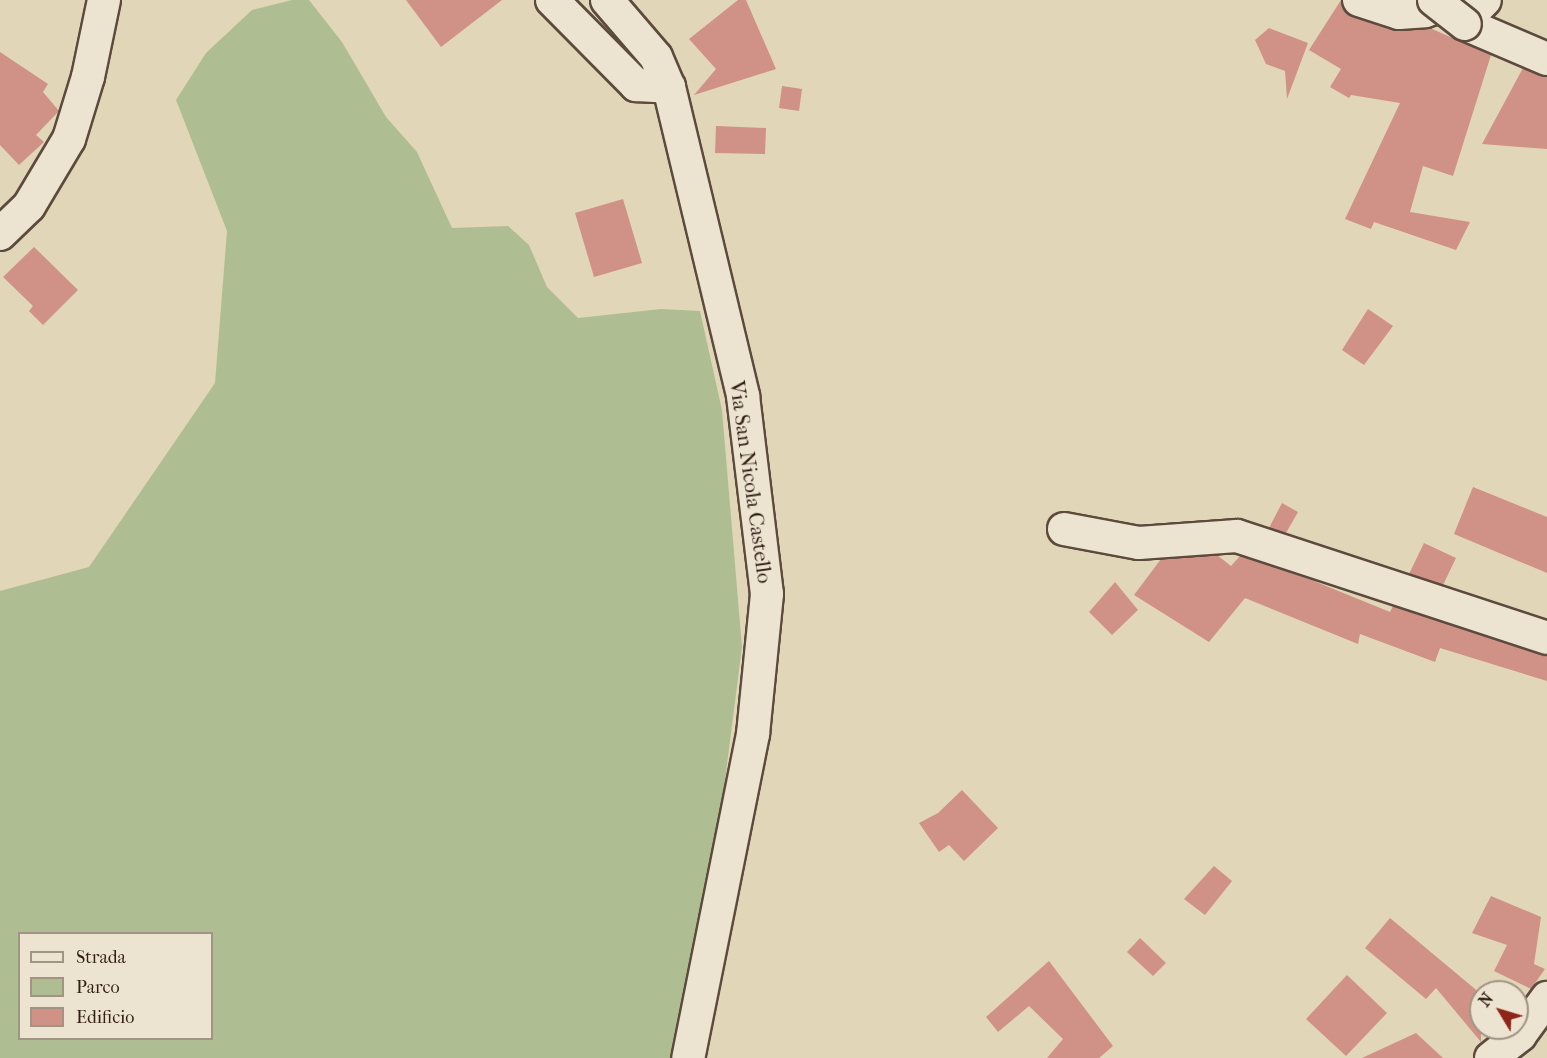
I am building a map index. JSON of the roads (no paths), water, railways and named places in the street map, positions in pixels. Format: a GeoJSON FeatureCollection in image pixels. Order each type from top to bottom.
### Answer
{"type":"FeatureCollection","features":[{"type":"Feature","properties":{"kind":"street"},"geometry":{"type":"LineString","coordinates":[[0,234],[29,206],[69,139],[88,77],[104,0]]}},
{"type":"Feature","properties":{"kind":"street"},"geometry":{"type":"LineString","coordinates":[[552,0],[636,85],[669,87]]}},
{"type":"Feature","properties":{"kind":"street","name":"Via San Nicola Castello"},"geometry":{"type":"LineString","coordinates":[[607,0],[656,57],[669,87],[743,396],[766,594],[753,734],[688,1058]]}},
{"type":"Feature","properties":{"kind":"street"},"geometry":{"type":"LineString","coordinates":[[1359,0],[1400,13],[1451,6],[1478,8],[1485,0]]}},
{"type":"Feature","properties":{"kind":"street"},"geometry":{"type":"LineString","coordinates":[[1451,6],[1547,59]]}},
{"type":"Feature","properties":{"kind":"street"},"geometry":{"type":"LineString","coordinates":[[1064,529],[1139,543],[1237,536],[1547,638]]}},
{"type":"Feature","properties":{"kind":"street"},"geometry":{"type":"LineString","coordinates":[[1491,1058],[1520,1035],[1547,998]]}}]}
